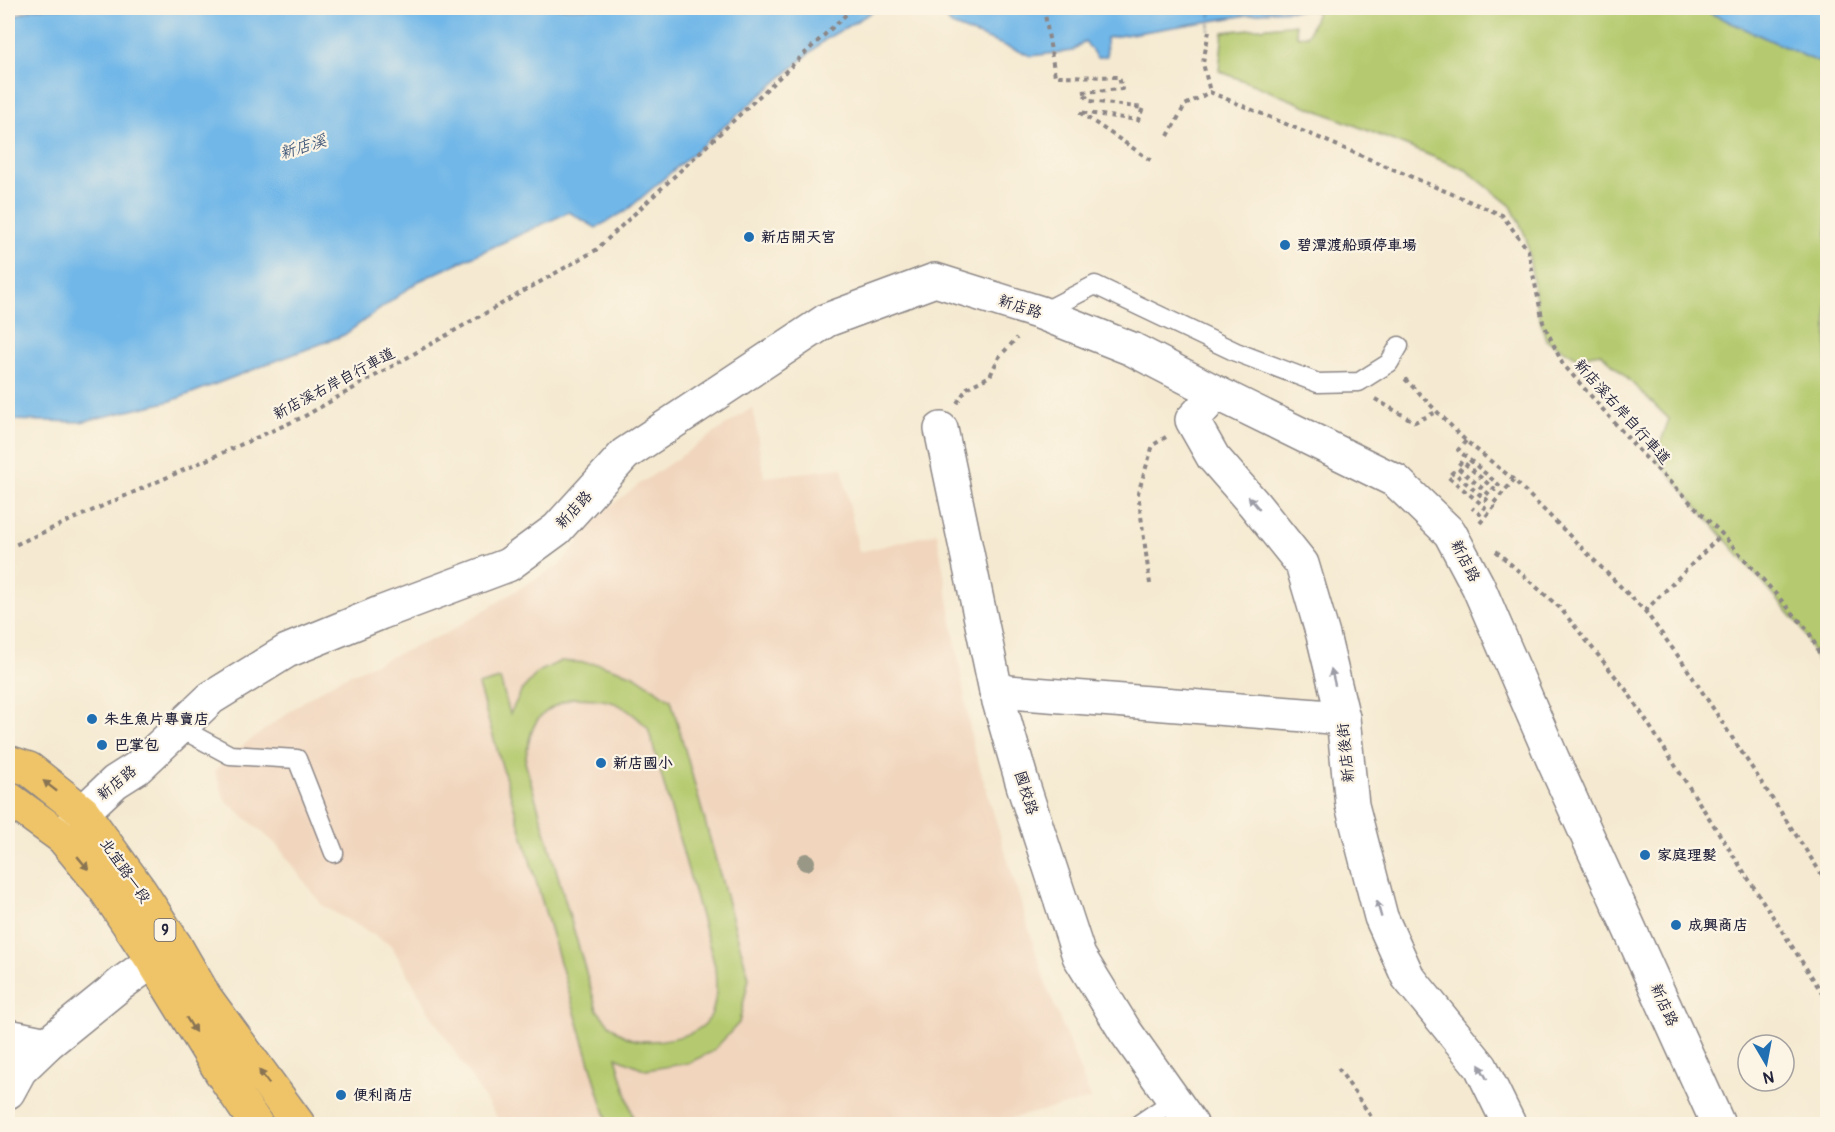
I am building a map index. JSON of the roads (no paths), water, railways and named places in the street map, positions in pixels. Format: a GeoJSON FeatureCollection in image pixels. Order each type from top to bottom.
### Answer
{"type":"FeatureCollection","features":[{"type":"Feature","properties":{"kind":"main road","name":"北宜路一段"},"geometry":{"type":"LineString","coordinates":[[8,762],[28,769],[83,812],[140,891],[164,953],[221,1072],[256,1125]]}},
{"type":"Feature","properties":{"kind":"main road","name":"北宜路一段"},"geometry":{"type":"LineString","coordinates":[[8,798],[63,838],[105,889],[205,997],[298,1125]]}},
{"type":"Feature","properties":{"kind":"street","name":"新店路"},"geometry":{"type":"LineString","coordinates":[[63,838],[83,812],[115,782],[137,768],[211,698],[287,651],[508,565],[557,530],[625,454],[826,320],[935,280],[1041,313],[1132,349],[1396,481],[1450,533],[1478,586],[1718,1125]]}},
{"type":"Feature","properties":{"kind":"street","name":"新店後街"},"geometry":{"type":"LineString","coordinates":[[1217,393],[1192,420],[1213,457],[1302,564],[1323,635],[1343,718],[1352,805],[1381,917],[1408,977],[1481,1067],[1509,1125]]}},
{"type":"Feature","properties":{"kind":"street","name":"國校路"},"geometry":{"type":"LineString","coordinates":[[940,429],[996,691],[1023,785],[1079,956],[1125,1031],[1182,1113]]}},
{"type":"Feature","properties":{"kind":"street"},"geometry":{"type":"LineString","coordinates":[[996,691],[1343,718]]}},
{"type":"Feature","properties":{"kind":"street"},"geometry":{"type":"LineString","coordinates":[[8,1092],[20,1070],[47,1044],[164,953]]}},
{"type":"Feature","properties":{"kind":"street"},"geometry":{"type":"LineString","coordinates":[[8,1036],[47,1044]]}},
{"type":"Feature","properties":{"kind":"lane"},"geometry":{"type":"LineString","coordinates":[[1041,313],[1095,285],[1236,352],[1318,383],[1359,381],[1389,363],[1399,346]]}},
{"type":"Feature","properties":{"kind":"lane"},"geometry":{"type":"LineString","coordinates":[[180,728],[230,755],[297,759],[334,853]]}},
{"type":"Feature","properties":{"kind":"lane"},"geometry":{"type":"LineString","coordinates":[[1139,1125],[1182,1113]]}},
{"type":"Feature","properties":{"kind":"water","name":"新店溪"},"geometry":{"type":"Polygon","coordinates":[[[36,8],[879,8],[826,39],[626,211],[596,228],[569,212],[419,281],[344,335],[171,401],[81,422],[8,420],[8,18],[36,8]]]}},
{"type":"Feature","properties":{"kind":"water"},"geometry":{"type":"Polygon","coordinates":[[[939,8],[1312,8],[1311,10],[1273,11],[1106,38],[1107,56],[1097,58],[1085,41],[1072,51],[1031,56],[951,25],[939,8]]]}},
{"type":"Feature","properties":{"kind":"water"},"geometry":{"type":"Polygon","coordinates":[[[1699,8],[1827,8],[1827,66],[1699,8]]]}},
{"type":"Feature","properties":{"kind":"place","name":"新店開天宮"},"geometry":{"type":"Point","coordinates":[749,237]}},
{"type":"Feature","properties":{"kind":"place","name":"碧潭渡船頭停車場"},"geometry":{"type":"Point","coordinates":[1285,245]}},
{"type":"Feature","properties":{"kind":"place","name":"朱生魚片專賣店"},"geometry":{"type":"Point","coordinates":[92,719]}},
{"type":"Feature","properties":{"kind":"place","name":"巴掌包"},"geometry":{"type":"Point","coordinates":[102,745]}},
{"type":"Feature","properties":{"kind":"place","name":"新店國小"},"geometry":{"type":"Point","coordinates":[601,763]}},
{"type":"Feature","properties":{"kind":"place","name":"家庭理髮"},"geometry":{"type":"Point","coordinates":[1645,855]}},
{"type":"Feature","properties":{"kind":"place","name":"成興商店"},"geometry":{"type":"Point","coordinates":[1676,925]}},
{"type":"Feature","properties":{"kind":"place","name":"便利商店"},"geometry":{"type":"Point","coordinates":[341,1095]}}]}
